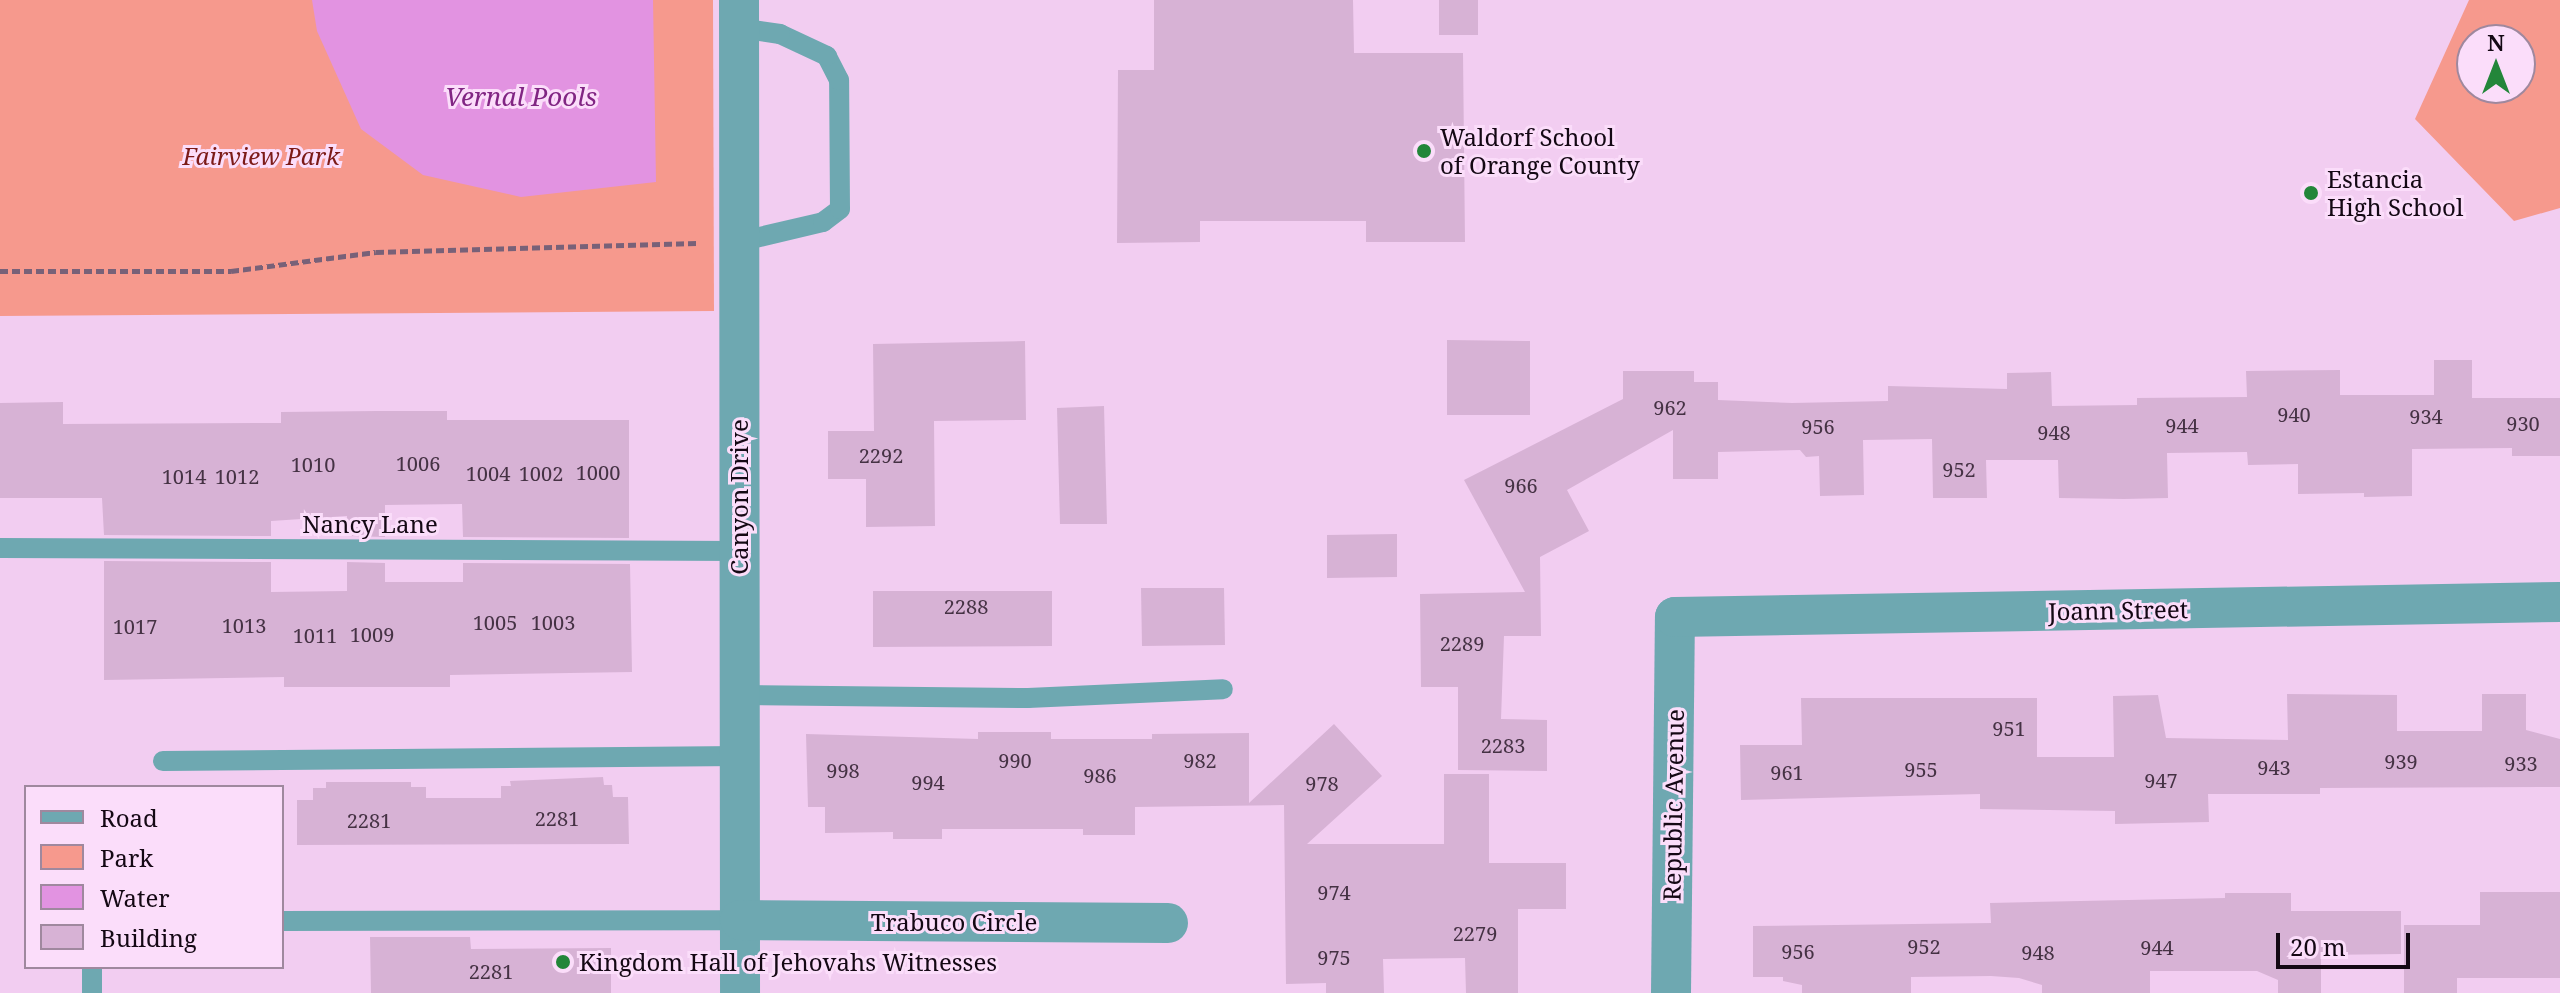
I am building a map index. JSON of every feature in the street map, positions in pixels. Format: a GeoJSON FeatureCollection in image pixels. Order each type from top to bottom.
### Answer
{"type":"FeatureCollection","features":[{"type":"Feature","properties":{"kind":"street","name":"Canyon Drive"},"geometry":{"type":"LineString","coordinates":[[739,14],[740,993]]}},
{"type":"Feature","properties":{"kind":"street","name":"Joann Street"},"geometry":{"type":"LineString","coordinates":[[1675,617],[2560,602]]}},
{"type":"Feature","properties":{"kind":"street","name":"Republic Avenue"},"geometry":{"type":"LineString","coordinates":[[1671,993],[1675,617]]}},
{"type":"Feature","properties":{"kind":"street","name":"Trabuco Circle"},"geometry":{"type":"LineString","coordinates":[[740,920],[1168,923]]}},
{"type":"Feature","properties":{"kind":"lane"},"geometry":{"type":"LineString","coordinates":[[738,242],[823,222],[840,209],[839,80],[827,56],[739,14]]}},
{"type":"Feature","properties":{"kind":"lane","name":"Nancy Lane"},"geometry":{"type":"LineString","coordinates":[[0,548],[739,551]]}},
{"type":"Feature","properties":{"kind":"lane"},"geometry":{"type":"LineString","coordinates":[[740,695],[1028,698],[1223,689]]}},
{"type":"Feature","properties":{"kind":"lane"},"geometry":{"type":"LineString","coordinates":[[163,761],[740,756]]}},
{"type":"Feature","properties":{"kind":"lane"},"geometry":{"type":"LineString","coordinates":[[284,921],[740,920]]}},
{"type":"Feature","properties":{"kind":"lane"},"geometry":{"type":"LineString","coordinates":[[92,969],[92,993]]}},
{"type":"Feature","properties":{"kind":"path"},"geometry":{"type":"LineString","coordinates":[[0,271],[231,271],[376,252],[738,242]]}},
{"type":"Feature","properties":{"kind":"green space","name":"Fairview Park"},"geometry":{"type":"Polygon","coordinates":[[[0,0],[713,0],[714,311],[0,316],[0,0]]]}},
{"type":"Feature","properties":{"kind":"green space"},"geometry":{"type":"Polygon","coordinates":[[[2469,0],[2560,0],[2560,208],[2514,221],[2415,119],[2456,29],[2456,104],[2536,104],[2536,24],[2458,24],[2469,0]]]}},
{"type":"Feature","properties":{"kind":"water","name":"Vernal Pools"},"geometry":{"type":"Polygon","coordinates":[[[312,0],[653,0],[656,182],[521,197],[423,175],[361,129],[317,31],[312,0]]]}},
{"type":"Feature","properties":{"kind":"building"},"geometry":{"type":"Polygon","coordinates":[[[1154,0],[1353,0],[1354,53],[1463,53],[1465,242],[1366,242],[1366,221],[1200,221],[1200,242],[1117,243],[1118,70],[1154,70],[1154,0]]]}},
{"type":"Feature","properties":{"kind":"building"},"geometry":{"type":"Polygon","coordinates":[[[1439,0],[1478,0],[1478,35],[1439,35],[1439,0]]]}},
{"type":"Feature","properties":{"kind":"building"},"geometry":{"type":"Polygon","coordinates":[[[1447,340],[1530,341],[1530,415],[1447,415],[1447,340]]]}},
{"type":"Feature","properties":{"kind":"building"},"geometry":{"type":"Polygon","coordinates":[[[1025,341],[1026,420],[934,421],[935,526],[866,527],[866,479],[828,479],[828,431],[874,431],[873,344],[1025,341]]]}},
{"type":"Feature","properties":{"kind":"building"},"geometry":{"type":"Polygon","coordinates":[[[2434,360],[2472,360],[2472,398],[2560,398],[2560,456],[2512,456],[2512,448],[2412,449],[2412,496],[2364,497],[2364,493],[2298,494],[2298,464],[2248,465],[2247,452],[2167,453],[2168,498],[2124,499],[2059,498],[2058,460],[1986,460],[1987,498],[1933,498],[1932,439],[1863,440],[1864,495],[1820,496],[1819,456],[1806,457],[1800,450],[1718,452],[1718,479],[1673,479],[1673,430],[1567,490],[1589,531],[1540,557],[1541,636],[1504,636],[1501,719],[1547,720],[1547,771],[1458,770],[1458,687],[1421,687],[1420,594],[1525,592],[1464,480],[1623,399],[1623,371],[1694,371],[1694,382],[1718,382],[1718,400],[1792,403],[1888,401],[1888,386],[2007,389],[2007,373],[2051,372],[2052,406],[2137,405],[2137,398],[2247,397],[2246,371],[2340,370],[2340,395],[2434,395],[2434,360]]]}},
{"type":"Feature","properties":{"kind":"building"},"geometry":{"type":"Polygon","coordinates":[[[63,402],[63,424],[281,423],[281,412],[377,411],[447,411],[447,420],[629,420],[629,538],[463,537],[462,504],[385,505],[385,537],[347,536],[347,516],[271,521],[271,536],[104,535],[102,498],[0,498],[0,403],[63,402]]]}},
{"type":"Feature","properties":{"kind":"building"},"geometry":{"type":"Polygon","coordinates":[[[1104,406],[1107,524],[1060,524],[1057,408],[1104,406]]]}},
{"type":"Feature","properties":{"kind":"building"},"geometry":{"type":"Polygon","coordinates":[[[1397,534],[1397,577],[1327,578],[1327,535],[1397,534]]]}},
{"type":"Feature","properties":{"kind":"building"},"geometry":{"type":"Polygon","coordinates":[[[104,561],[271,562],[271,592],[347,591],[347,562],[385,563],[385,582],[463,582],[463,563],[630,564],[632,672],[450,675],[450,687],[284,687],[284,677],[104,680],[104,561]]]}},
{"type":"Feature","properties":{"kind":"building"},"geometry":{"type":"Polygon","coordinates":[[[1141,588],[1224,588],[1225,645],[1142,646],[1141,588]]]}},
{"type":"Feature","properties":{"kind":"building"},"geometry":{"type":"Polygon","coordinates":[[[873,591],[1052,591],[1052,646],[873,647],[873,591]]]}},
{"type":"Feature","properties":{"kind":"building"},"geometry":{"type":"Polygon","coordinates":[[[2287,694],[2397,695],[2397,731],[2482,731],[2482,694],[2526,694],[2526,730],[2560,739],[2560,787],[2320,788],[2320,794],[2208,794],[2209,822],[2115,824],[2115,811],[1980,809],[1980,794],[1741,800],[1740,745],[1802,745],[1801,698],[2037,698],[2037,757],[2114,757],[2113,696],[2158,695],[2166,738],[2288,740],[2287,694]]]}},
{"type":"Feature","properties":{"kind":"building"},"geometry":{"type":"Polygon","coordinates":[[[1334,724],[1382,776],[1307,844],[1444,844],[1444,774],[1489,774],[1489,863],[1566,863],[1566,909],[1518,909],[1518,993],[1466,993],[1465,958],[1383,959],[1384,993],[1326,993],[1326,983],[1286,984],[1284,805],[1135,807],[1135,835],[1083,835],[1083,829],[942,829],[942,839],[893,839],[893,832],[825,833],[825,807],[808,807],[806,734],[978,739],[978,732],[1051,732],[1051,739],[1152,739],[1152,734],[1249,733],[1249,803],[1334,724]]]}},
{"type":"Feature","properties":{"kind":"building"},"geometry":{"type":"Polygon","coordinates":[[[603,777],[604,785],[612,785],[613,797],[628,797],[629,844],[297,845],[297,800],[313,800],[313,788],[326,788],[326,782],[411,782],[411,787],[426,787],[426,798],[501,798],[501,786],[511,786],[510,781],[603,777]]]}},
{"type":"Feature","properties":{"kind":"building"},"geometry":{"type":"Polygon","coordinates":[[[2480,892],[2560,892],[2560,978],[2457,978],[2457,993],[2404,993],[2404,925],[2480,925],[2480,892]]]}},
{"type":"Feature","properties":{"kind":"building"},"geometry":{"type":"Polygon","coordinates":[[[2225,893],[2291,893],[2291,911],[2401,911],[2401,954],[2321,955],[2321,993],[2278,993],[2278,980],[2257,971],[2150,971],[2150,993],[2042,993],[2042,985],[2019,978],[1991,976],[1911,977],[1911,993],[1802,993],[1802,985],[1783,981],[1783,977],[1753,977],[1753,926],[1991,923],[1990,903],[2225,898],[2225,893]]]}},
{"type":"Feature","properties":{"kind":"building"},"geometry":{"type":"Polygon","coordinates":[[[370,937],[470,937],[471,949],[611,948],[611,993],[371,993],[370,937]]]}},
{"type":"Feature","properties":{"kind":"place","name":"Waldorf School of Orange County"},"geometry":{"type":"Point","coordinates":[1424,151]}},
{"type":"Feature","properties":{"kind":"place","name":"Estancia High School"},"geometry":{"type":"Point","coordinates":[2311,193]}},
{"type":"Feature","properties":{"kind":"place","name":"Kingdom Hall of Jehovahs Witnesses"},"geometry":{"type":"Point","coordinates":[563,962]}}]}
